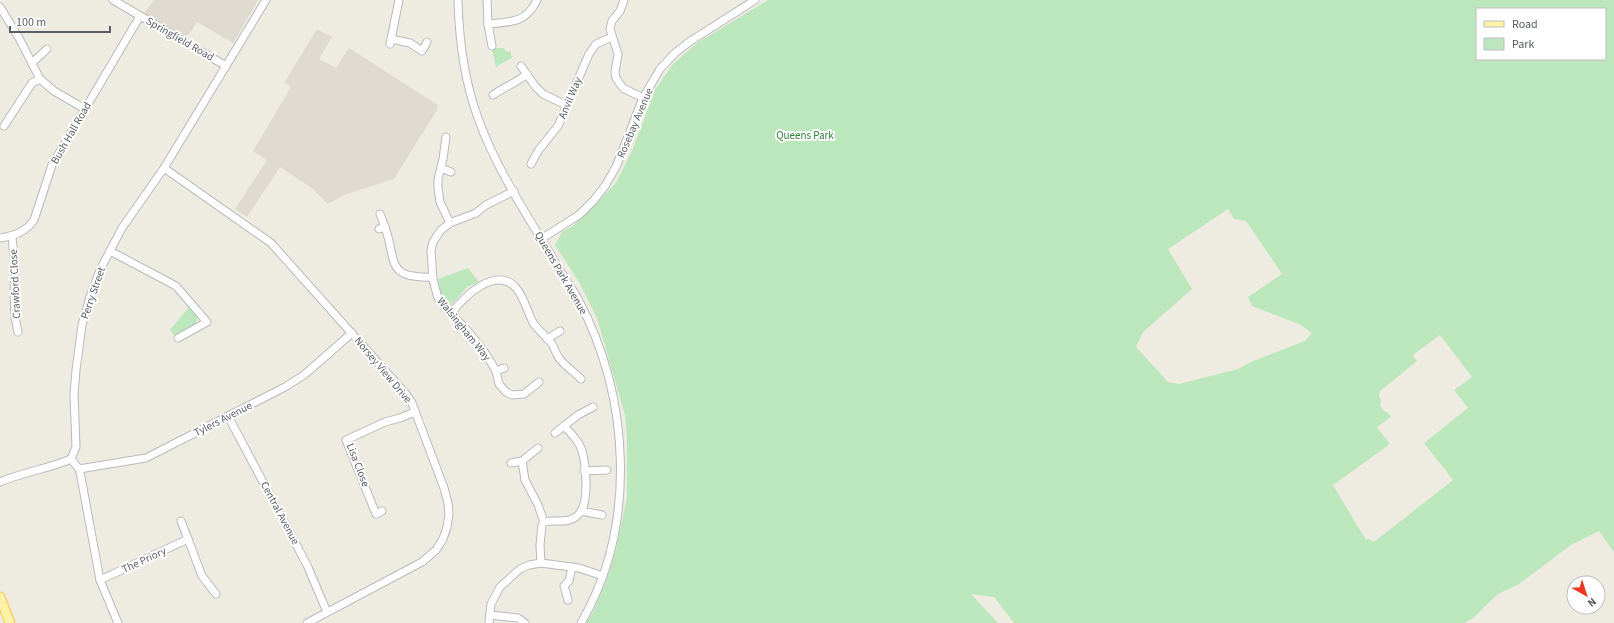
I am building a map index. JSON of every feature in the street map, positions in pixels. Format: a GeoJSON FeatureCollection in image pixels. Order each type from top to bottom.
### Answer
{"type":"FeatureCollection","features":[{"type":"Feature","properties":{"kind":"main road"},"geometry":{"type":"LineString","coordinates":[[0,597],[10,623]]}},
{"type":"Feature","properties":{"kind":"street","name":"Springfield Road"},"geometry":{"type":"LineString","coordinates":[[114,0],[226,66]]}},
{"type":"Feature","properties":{"kind":"street","name":"Perry Street"},"geometry":{"type":"LineString","coordinates":[[71,459],[76,447],[74,394],[82,325],[100,270],[133,212],[164,168],[266,0]]}},
{"type":"Feature","properties":{"kind":"street"},"geometry":{"type":"LineString","coordinates":[[399,0],[391,41],[410,43],[422,51],[427,42]]}},
{"type":"Feature","properties":{"kind":"street","name":"Queens Park Avenue"},"geometry":{"type":"LineString","coordinates":[[458,0],[460,40],[470,90],[478,118],[500,168],[541,239],[578,298],[596,338],[607,372],[615,406],[620,456],[620,492],[613,537],[603,576],[588,611],[581,623]]}},
{"type":"Feature","properties":{"kind":"street"},"geometry":{"type":"LineString","coordinates":[[487,0],[488,24],[492,46]]}},
{"type":"Feature","properties":{"kind":"street"},"geometry":{"type":"LineString","coordinates":[[488,24],[514,22],[530,12],[537,0]]}},
{"type":"Feature","properties":{"kind":"street"},"geometry":{"type":"LineString","coordinates":[[624,0],[620,11],[612,21],[610,29],[618,54],[615,72],[616,78],[623,88],[643,98]]}},
{"type":"Feature","properties":{"kind":"street","name":"Rosebay Avenue"},"geometry":{"type":"LineString","coordinates":[[541,239],[579,215],[605,186],[616,167],[643,98],[660,69],[675,53],[689,42],[754,0]]}},
{"type":"Feature","properties":{"kind":"street"},"geometry":{"type":"LineString","coordinates":[[0,7],[40,79],[54,91],[85,109]]}},
{"type":"Feature","properties":{"kind":"street","name":"Bush Hall Road"},"geometry":{"type":"LineString","coordinates":[[0,238],[12,237],[30,226],[34,220],[52,165],[140,16]]}},
{"type":"Feature","properties":{"kind":"street","name":"Anvil Way"},"geometry":{"type":"LineString","coordinates":[[531,164],[538,151],[558,126],[592,48],[596,44],[612,37]]}},
{"type":"Feature","properties":{"kind":"street"},"geometry":{"type":"LineString","coordinates":[[32,63],[47,49]]}},
{"type":"Feature","properties":{"kind":"street"},"geometry":{"type":"LineString","coordinates":[[520,66],[542,94],[566,105]]}},
{"type":"Feature","properties":{"kind":"street"},"geometry":{"type":"LineString","coordinates":[[493,95],[503,87],[519,80],[527,74]]}},
{"type":"Feature","properties":{"kind":"street"},"geometry":{"type":"LineString","coordinates":[[4,126],[32,83],[40,79]]}},
{"type":"Feature","properties":{"kind":"street"},"geometry":{"type":"LineString","coordinates":[[446,137],[438,179],[440,202],[450,223]]}},
{"type":"Feature","properties":{"kind":"street","name":"Norsey View Drive"},"geometry":{"type":"LineString","coordinates":[[164,168],[271,243],[406,394],[412,403],[436,464],[448,503],[449,514],[448,527],[436,550],[422,562],[307,623]]}},
{"type":"Feature","properties":{"kind":"street"},"geometry":{"type":"LineString","coordinates":[[441,168],[451,172]]}},
{"type":"Feature","properties":{"kind":"street","name":"Walsingham Way"},"geometry":{"type":"LineString","coordinates":[[514,190],[486,205],[476,213],[450,223],[440,230],[433,242],[432,250],[434,289],[438,298],[451,314],[476,340],[496,370],[499,384],[506,392],[512,395],[524,394],[539,382]]}},
{"type":"Feature","properties":{"kind":"street"},"geometry":{"type":"LineString","coordinates":[[380,214],[382,228],[389,239],[391,256],[398,270],[413,277],[433,276]]}},
{"type":"Feature","properties":{"kind":"street","name":"Crawford Close"},"geometry":{"type":"LineString","coordinates":[[12,237],[15,266],[15,317],[18,332]]}},
{"type":"Feature","properties":{"kind":"street"},"geometry":{"type":"LineString","coordinates":[[110,251],[176,286],[210,320],[178,338]]}},
{"type":"Feature","properties":{"kind":"street"},"geometry":{"type":"LineString","coordinates":[[451,314],[464,298],[483,285],[491,281],[507,281],[516,287],[533,323],[552,344],[558,357],[581,379]]}},
{"type":"Feature","properties":{"kind":"street"},"geometry":{"type":"LineString","coordinates":[[547,339],[560,331]]}},
{"type":"Feature","properties":{"kind":"street","name":"Tylers Avenue"},"geometry":{"type":"LineString","coordinates":[[79,469],[146,458],[286,387],[304,375],[352,333]]}},
{"type":"Feature","properties":{"kind":"street","name":"Walsingham Way"},"geometry":{"type":"LineString","coordinates":[[496,370],[504,368]]}},
{"type":"Feature","properties":{"kind":"street"},"geometry":{"type":"LineString","coordinates":[[555,433],[578,415],[594,407]]}},
{"type":"Feature","properties":{"kind":"street","name":"Lisa Close"},"geometry":{"type":"LineString","coordinates":[[376,514],[346,440],[385,422],[415,412]]}},
{"type":"Feature","properties":{"kind":"street","name":"Central Avenue"},"geometry":{"type":"LineString","coordinates":[[228,416],[307,565],[327,612]]}},
{"type":"Feature","properties":{"kind":"street"},"geometry":{"type":"LineString","coordinates":[[544,522],[566,521],[573,519],[581,511],[585,502],[584,471],[581,449],[564,426]]}},
{"type":"Feature","properties":{"kind":"street"},"geometry":{"type":"LineString","coordinates":[[512,463],[522,461],[538,448]]}},
{"type":"Feature","properties":{"kind":"street"},"geometry":{"type":"LineString","coordinates":[[0,482],[31,471],[57,465],[71,459],[79,469],[87,504],[100,580],[118,623]]}},
{"type":"Feature","properties":{"kind":"street"},"geometry":{"type":"LineString","coordinates":[[522,461],[525,480],[538,505],[544,522],[540,537],[541,562]]}},
{"type":"Feature","properties":{"kind":"street"},"geometry":{"type":"LineString","coordinates":[[584,471],[607,470]]}},
{"type":"Feature","properties":{"kind":"street"},"geometry":{"type":"LineString","coordinates":[[581,511],[602,515]]}},
{"type":"Feature","properties":{"kind":"street"},"geometry":{"type":"LineString","coordinates":[[181,521],[202,576],[216,594]]}},
{"type":"Feature","properties":{"kind":"street","name":"The Priory"},"geometry":{"type":"LineString","coordinates":[[100,580],[188,539]]}},
{"type":"Feature","properties":{"kind":"street"},"geometry":{"type":"LineString","coordinates":[[489,623],[491,604],[500,587],[520,569],[541,562],[572,567],[603,576]]}},
{"type":"Feature","properties":{"kind":"street"},"geometry":{"type":"LineString","coordinates":[[568,600],[564,586],[569,581],[572,567]]}},
{"type":"Feature","properties":{"kind":"street"},"geometry":{"type":"LineString","coordinates":[[490,615],[518,618],[525,623]]}},
{"type":"Feature","properties":{"kind":"shaded area"},"geometry":{"type":"Polygon","coordinates":[[[154,0],[258,0],[233,43],[197,22],[187,37],[144,14],[154,0]]]}},
{"type":"Feature","properties":{"kind":"shaded area"},"geometry":{"type":"Polygon","coordinates":[[[317,29],[332,37],[319,59],[336,68],[349,48],[438,105],[437,110],[394,179],[344,195],[328,204],[313,189],[280,167],[247,217],[235,209],[267,160],[253,151],[291,87],[285,82],[317,29]]]}},
{"type":"Feature","properties":{"kind":"green space","name":"Queens Park"},"geometry":{"type":"Polygon","coordinates":[[[768,0],[1614,0],[1614,552],[1599,531],[1571,545],[1519,584],[1498,594],[1473,618],[1464,623],[1014,623],[994,597],[971,594],[998,623],[586,623],[593,612],[607,579],[616,549],[627,497],[627,437],[625,415],[597,318],[579,282],[555,245],[562,232],[573,226],[616,183],[632,151],[655,90],[673,64],[697,43],[768,0]],[[1228,209],[1168,249],[1192,289],[1143,332],[1136,347],[1168,382],[1179,384],[1238,369],[1251,362],[1305,341],[1312,333],[1299,324],[1252,306],[1248,297],[1282,274],[1246,221],[1234,219],[1228,209]],[[1440,335],[1413,355],[1417,361],[1380,391],[1380,406],[1391,417],[1377,427],[1390,444],[1333,485],[1366,540],[1369,539],[1374,542],[1453,480],[1424,443],[1468,408],[1454,390],[1472,377],[1440,335]]]}},
{"type":"Feature","properties":{"kind":"green space"},"geometry":{"type":"Polygon","coordinates":[[[492,48],[504,48],[505,51],[511,52],[511,56],[513,57],[496,67],[492,48]]]}},
{"type":"Feature","properties":{"kind":"green space"},"geometry":{"type":"Polygon","coordinates":[[[468,268],[479,282],[467,287],[450,306],[441,297],[438,279],[468,268]]]}},
{"type":"Feature","properties":{"kind":"green space"},"geometry":{"type":"Polygon","coordinates":[[[190,306],[195,313],[197,322],[191,328],[175,336],[170,330],[190,306]]]}}]}
